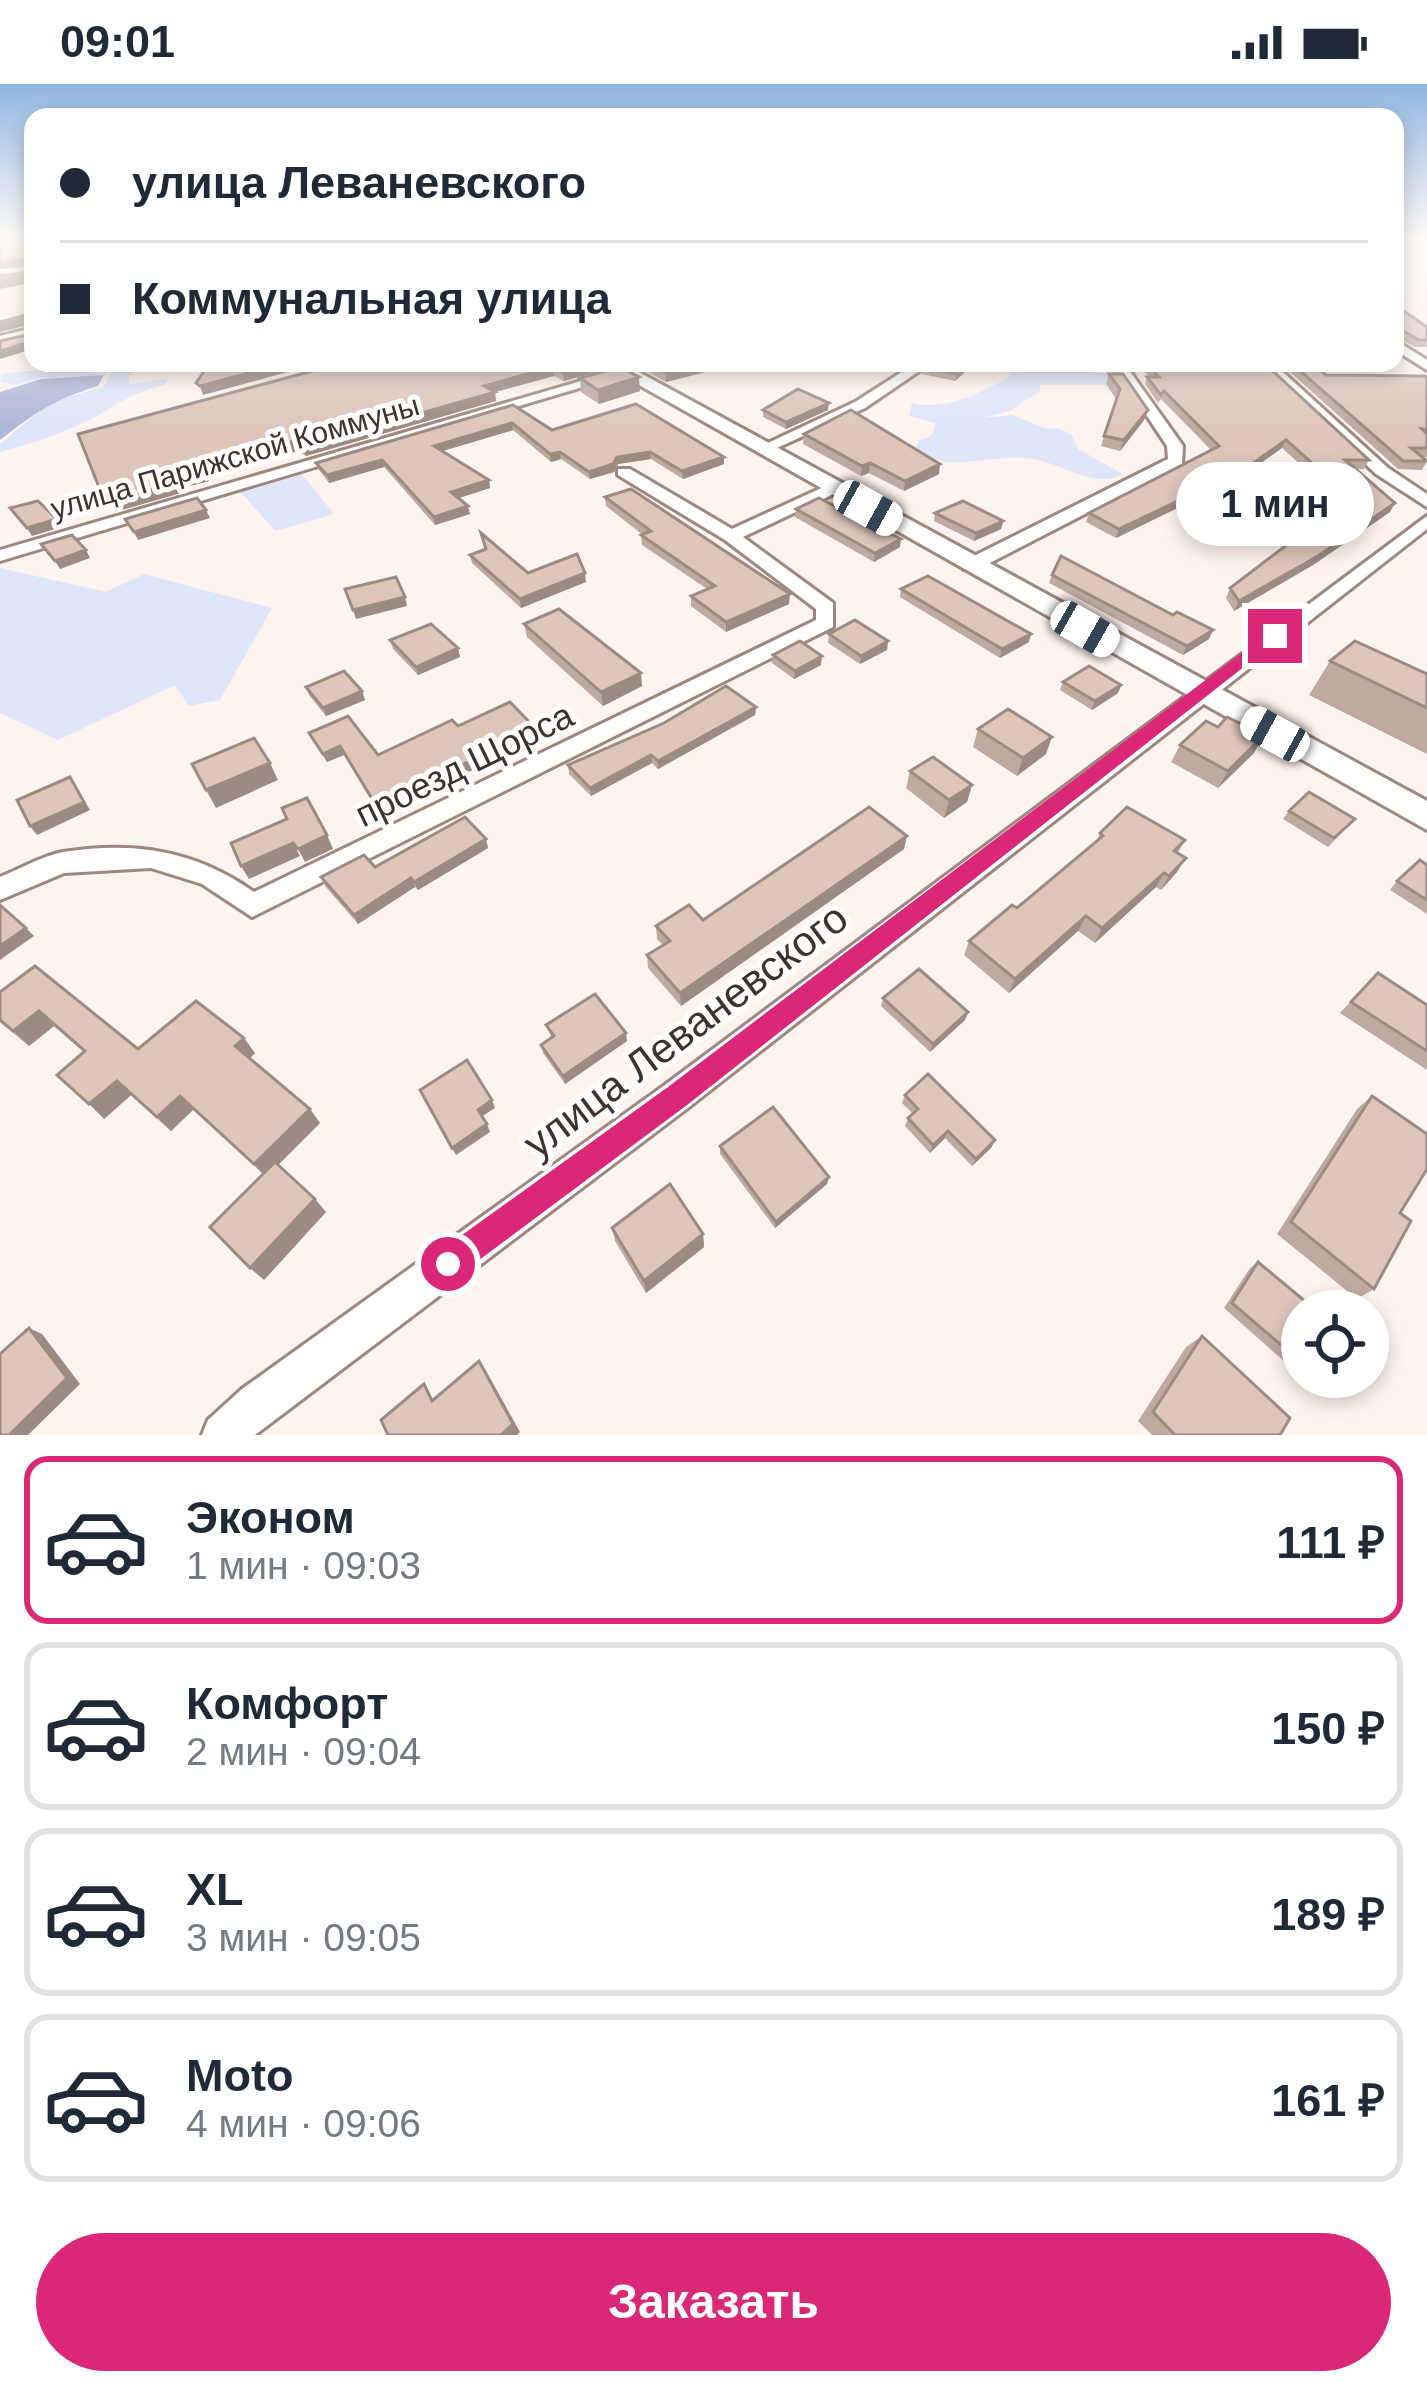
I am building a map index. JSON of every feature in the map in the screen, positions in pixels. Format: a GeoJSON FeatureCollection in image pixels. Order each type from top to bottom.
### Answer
{"type":"FeatureCollection","features":[{"type":"Feature","properties":{"kind":"street","name":"улица Парижской Коммуны"},"geometry":{"type":"LineString","coordinates":[[0,556],[601,372]]}},
{"type":"Feature","properties":{"kind":"street"},"geometry":{"type":"LineString","coordinates":[[626,372],[1427,817]]}},
{"type":"Feature","properties":{"kind":"street"},"geometry":{"type":"LineString","coordinates":[[763,449],[860,405],[911,372]]}},
{"type":"Feature","properties":{"kind":"street"},"geometry":{"type":"LineString","coordinates":[[971,565],[1176,461],[1175,446],[1124,372]]}},
{"type":"Feature","properties":{"kind":"street"},"geometry":{"type":"LineString","coordinates":[[1275,372],[1382,471],[1427,502]]}},
{"type":"Feature","properties":{"kind":"street","name":"проезд Щорса"},"geometry":{"type":"LineString","coordinates":[[0,889],[61,863],[151,858],[211,876],[251,906],[826,623],[826,607],[731,536],[624,472]]}},
{"type":"Feature","properties":{"kind":"street"},"geometry":{"type":"LineString","coordinates":[[731,536],[834,488]]}},
{"type":"Feature","properties":{"kind":"street","name":"улица Леваневского"},"geometry":{"type":"LineString","coordinates":[[223,1435],[276,1390],[677,1096],[1427,521]]}},
{"type":"Feature","properties":{"kind":"shaded area"},"geometry":{"type":"Polygon","coordinates":[[[112,372],[84,378],[42,377],[15,385],[0,382],[2,374],[112,372]]]}},
{"type":"Feature","properties":{"kind":"shaded area"},"geometry":{"type":"Polygon","coordinates":[[[112,372],[135,372],[128,375],[130,384],[167,379],[165,385],[132,396],[75,427],[0,452],[0,444],[51,402],[103,387],[112,372]]]}},
{"type":"Feature","properties":{"kind":"shaded area"},"geometry":{"type":"Polygon","coordinates":[[[1009,372],[1116,375],[1105,385],[1040,385],[1040,391],[1010,411],[982,418],[1013,415],[1044,428],[1060,429],[1072,435],[1078,449],[1123,474],[1101,479],[1033,459],[956,462],[914,451],[919,441],[932,435],[936,423],[909,416],[912,403],[950,403],[1009,378],[1009,372]]]}},
{"type":"Feature","properties":{"kind":"shaded area"},"geometry":{"type":"Polygon","coordinates":[[[104,375],[98,386],[46,408],[0,440],[0,392],[41,379],[104,375]]]}},
{"type":"Feature","properties":{"kind":"shaded area"},"geometry":{"type":"Polygon","coordinates":[[[301,473],[334,514],[275,531],[238,489],[301,473]]]}},
{"type":"Feature","properties":{"kind":"shaded area"},"geometry":{"type":"Polygon","coordinates":[[[0,568],[106,592],[144,574],[272,608],[220,700],[189,706],[175,685],[58,740],[0,713],[0,568]]]}},
{"type":"Feature","properties":{"kind":"building"},"geometry":{"type":"Polygon","coordinates":[[[1404,311],[1427,327],[1427,340],[1404,331],[1404,311]]]}},
{"type":"Feature","properties":{"kind":"building"},"geometry":{"type":"Polygon","coordinates":[[[24,336],[24,344],[0,351],[0,341],[24,336]]]}},
{"type":"Feature","properties":{"kind":"building"},"geometry":{"type":"Polygon","coordinates":[[[204,372],[252,372],[200,386],[196,383],[204,372]]]}},
{"type":"Feature","properties":{"kind":"building"},"geometry":{"type":"Polygon","coordinates":[[[309,372],[534,372],[484,386],[495,392],[303,447],[295,441],[201,466],[205,471],[181,478],[183,481],[113,501],[108,493],[102,495],[78,434],[309,372]]]}},
{"type":"Feature","properties":{"kind":"building"},"geometry":{"type":"Polygon","coordinates":[[[602,372],[630,372],[639,377],[598,390],[580,378],[602,372]]]}},
{"type":"Feature","properties":{"kind":"building"},"geometry":{"type":"Polygon","coordinates":[[[1154,372],[1274,372],[1369,460],[1345,460],[1395,503],[1318,556],[1239,601],[1230,588],[1350,497],[1286,440],[1245,469],[1119,529],[1089,513],[1219,446],[1147,377],[1159,377],[1154,372]]]}},
{"type":"Feature","properties":{"kind":"building"},"geometry":{"type":"Polygon","coordinates":[[[1301,372],[1425,376],[1427,430],[1422,429],[1427,448],[1411,448],[1427,461],[1403,461],[1301,372]]]}},
{"type":"Feature","properties":{"kind":"building"},"geometry":{"type":"Polygon","coordinates":[[[1109,374],[1123,374],[1148,410],[1124,440],[1104,436],[1120,389],[1109,374]]]}},
{"type":"Feature","properties":{"kind":"building"},"geometry":{"type":"Polygon","coordinates":[[[798,389],[829,403],[786,422],[763,410],[798,389]]]}},
{"type":"Feature","properties":{"kind":"building"},"geometry":{"type":"Polygon","coordinates":[[[636,404],[724,457],[682,471],[650,452],[617,457],[613,464],[589,472],[560,452],[550,454],[512,423],[434,446],[489,480],[451,492],[468,506],[434,517],[382,460],[327,475],[316,463],[513,405],[552,430],[636,404]]]}},
{"type":"Feature","properties":{"kind":"building"},"geometry":{"type":"Polygon","coordinates":[[[851,410],[940,464],[905,481],[870,463],[862,466],[804,434],[851,410]]]}},
{"type":"Feature","properties":{"kind":"building"},"geometry":{"type":"Polygon","coordinates":[[[631,489],[790,594],[726,622],[691,596],[715,586],[641,535],[651,531],[605,497],[631,489]]]}},
{"type":"Feature","properties":{"kind":"building"},"geometry":{"type":"Polygon","coordinates":[[[197,498],[206,510],[134,532],[125,519],[197,498]]]}},
{"type":"Feature","properties":{"kind":"building"},"geometry":{"type":"Polygon","coordinates":[[[819,498],[901,539],[875,553],[796,509],[819,498]]]}},
{"type":"Feature","properties":{"kind":"building"},"geometry":{"type":"Polygon","coordinates":[[[38,501],[57,519],[27,528],[10,508],[38,501]]]}},
{"type":"Feature","properties":{"kind":"building"},"geometry":{"type":"Polygon","coordinates":[[[963,501],[1003,521],[976,533],[935,513],[963,501]]]}},
{"type":"Feature","properties":{"kind":"building"},"geometry":{"type":"Polygon","coordinates":[[[481,533],[528,573],[577,554],[585,573],[520,599],[470,555],[486,549],[481,533]]]}},
{"type":"Feature","properties":{"kind":"building"},"geometry":{"type":"Polygon","coordinates":[[[72,535],[86,550],[55,561],[41,544],[72,535]]]}},
{"type":"Feature","properties":{"kind":"building"},"geometry":{"type":"Polygon","coordinates":[[[1061,556],[1173,615],[1177,612],[1213,630],[1187,646],[1052,575],[1061,556]]]}},
{"type":"Feature","properties":{"kind":"building"},"geometry":{"type":"Polygon","coordinates":[[[928,576],[1031,634],[1002,649],[901,589],[928,576]]]}},
{"type":"Feature","properties":{"kind":"building"},"geometry":{"type":"Polygon","coordinates":[[[396,577],[405,597],[353,610],[345,589],[396,577]]]}},
{"type":"Feature","properties":{"kind":"building"},"geometry":{"type":"Polygon","coordinates":[[[559,609],[641,673],[601,692],[524,624],[559,609]]]}},
{"type":"Feature","properties":{"kind":"building"},"geometry":{"type":"Polygon","coordinates":[[[855,620],[888,641],[861,656],[829,634],[855,620]]]}},
{"type":"Feature","properties":{"kind":"building"},"geometry":{"type":"Polygon","coordinates":[[[431,624],[458,648],[416,667],[390,640],[431,624]]]}},
{"type":"Feature","properties":{"kind":"building"},"geometry":{"type":"Polygon","coordinates":[[[800,641],[822,656],[795,671],[773,655],[800,641]]]}},
{"type":"Feature","properties":{"kind":"building"},"geometry":{"type":"Polygon","coordinates":[[[1355,641],[1427,674],[1427,708],[1330,661],[1355,641]]]}},
{"type":"Feature","properties":{"kind":"building"},"geometry":{"type":"Polygon","coordinates":[[[1089,666],[1121,685],[1095,701],[1063,682],[1089,666]]]}},
{"type":"Feature","properties":{"kind":"building"},"geometry":{"type":"Polygon","coordinates":[[[344,671],[362,691],[323,708],[306,687],[344,671]]]}},
{"type":"Feature","properties":{"kind":"building"},"geometry":{"type":"Polygon","coordinates":[[[726,686],[756,707],[658,761],[651,755],[590,788],[568,765],[664,723],[726,686]]]}},
{"type":"Feature","properties":{"kind":"building"},"geometry":{"type":"Polygon","coordinates":[[[510,702],[539,732],[374,802],[340,746],[323,754],[309,733],[348,716],[378,755],[452,720],[458,726],[510,702]]]}},
{"type":"Feature","properties":{"kind":"building"},"geometry":{"type":"Polygon","coordinates":[[[1008,709],[1052,737],[1023,758],[978,729],[1008,709]]]}},
{"type":"Feature","properties":{"kind":"building"},"geometry":{"type":"Polygon","coordinates":[[[1227,717],[1264,735],[1228,771],[1180,745],[1206,721],[1218,727],[1227,717]]]}},
{"type":"Feature","properties":{"kind":"building"},"geometry":{"type":"Polygon","coordinates":[[[254,738],[270,763],[206,790],[192,764],[254,738]]]}},
{"type":"Feature","properties":{"kind":"building"},"geometry":{"type":"Polygon","coordinates":[[[933,757],[972,785],[949,800],[910,771],[933,757]]]}},
{"type":"Feature","properties":{"kind":"building"},"geometry":{"type":"Polygon","coordinates":[[[70,777],[84,802],[30,826],[17,800],[70,777]]]}},
{"type":"Feature","properties":{"kind":"building"},"geometry":{"type":"Polygon","coordinates":[[[1309,792],[1355,819],[1334,838],[1289,811],[1309,792]]]}},
{"type":"Feature","properties":{"kind":"building"},"geometry":{"type":"Polygon","coordinates":[[[307,798],[327,835],[298,849],[293,843],[241,866],[231,843],[287,819],[282,808],[307,798]]]}},
{"type":"Feature","properties":{"kind":"building"},"geometry":{"type":"Polygon","coordinates":[[[869,807],[907,836],[680,993],[647,955],[670,941],[656,926],[689,905],[703,920],[869,807]]]}},
{"type":"Feature","properties":{"kind":"building"},"geometry":{"type":"Polygon","coordinates":[[[1127,807],[1185,840],[1174,851],[1186,858],[1169,876],[1164,873],[1102,928],[1086,916],[1015,979],[969,941],[1012,905],[1017,908],[1103,836],[1100,833],[1127,807]]]}},
{"type":"Feature","properties":{"kind":"building"},"geometry":{"type":"Polygon","coordinates":[[[465,817],[486,839],[414,882],[411,878],[354,915],[321,877],[364,855],[375,867],[465,817]]]}},
{"type":"Feature","properties":{"kind":"building"},"geometry":{"type":"Polygon","coordinates":[[[1420,860],[1427,865],[1427,900],[1397,881],[1420,860]]]}},
{"type":"Feature","properties":{"kind":"building"},"geometry":{"type":"Polygon","coordinates":[[[0,905],[26,928],[0,946],[0,905]]]}},
{"type":"Feature","properties":{"kind":"building"},"geometry":{"type":"Polygon","coordinates":[[[35,966],[138,1049],[196,1001],[244,1038],[235,1046],[310,1109],[254,1164],[180,1096],[157,1117],[117,1081],[89,1104],[57,1075],[85,1051],[39,1011],[13,1031],[0,1020],[0,992],[35,966]]]}},
{"type":"Feature","properties":{"kind":"building"},"geometry":{"type":"Polygon","coordinates":[[[919,969],[968,1012],[933,1044],[883,998],[919,969]]]}},
{"type":"Feature","properties":{"kind":"building"},"geometry":{"type":"Polygon","coordinates":[[[1378,973],[1427,1005],[1427,1051],[1351,1002],[1378,973]]]}},
{"type":"Feature","properties":{"kind":"building"},"geometry":{"type":"Polygon","coordinates":[[[595,994],[626,1033],[563,1076],[541,1045],[554,1036],[546,1025],[595,994]]]}},
{"type":"Feature","properties":{"kind":"building"},"geometry":{"type":"Polygon","coordinates":[[[467,1060],[492,1100],[478,1110],[487,1124],[452,1148],[420,1090],[467,1060]]]}},
{"type":"Feature","properties":{"kind":"building"},"geometry":{"type":"Polygon","coordinates":[[[928,1074],[995,1140],[976,1159],[948,1131],[933,1145],[908,1118],[918,1109],[905,1095],[928,1074]]]}},
{"type":"Feature","properties":{"kind":"building"},"geometry":{"type":"Polygon","coordinates":[[[1372,1096],[1427,1134],[1427,1169],[1400,1213],[1411,1221],[1374,1289],[1291,1222],[1372,1096]]]}},
{"type":"Feature","properties":{"kind":"building"},"geometry":{"type":"Polygon","coordinates":[[[773,1107],[829,1177],[776,1222],[720,1146],[773,1107]]]}},
{"type":"Feature","properties":{"kind":"building"},"geometry":{"type":"Polygon","coordinates":[[[275,1162],[315,1199],[250,1268],[210,1227],[275,1162]]]}},
{"type":"Feature","properties":{"kind":"building"},"geometry":{"type":"Polygon","coordinates":[[[670,1184],[703,1234],[644,1281],[612,1228],[670,1184]]]}},
{"type":"Feature","properties":{"kind":"building"},"geometry":{"type":"Polygon","coordinates":[[[1258,1262],[1292,1290],[1281,1290],[1281,1345],[1232,1303],[1258,1262]]]}},
{"type":"Feature","properties":{"kind":"building"},"geometry":{"type":"Polygon","coordinates":[[[29,1328],[67,1378],[9,1435],[0,1435],[0,1354],[29,1328]]]}},
{"type":"Feature","properties":{"kind":"building"},"geometry":{"type":"Polygon","coordinates":[[[1202,1336],[1290,1418],[1280,1435],[1175,1435],[1153,1412],[1202,1336]]]}},
{"type":"Feature","properties":{"kind":"building"},"geometry":{"type":"Polygon","coordinates":[[[479,1361],[513,1424],[501,1435],[388,1435],[381,1420],[424,1384],[432,1401],[479,1361]]]}},
{"type":"Feature","properties":{"kind":"route"},"geometry":{"type":"LineString","coordinates":[[448,1264],[677,1096],[1275,636]]}}]}
